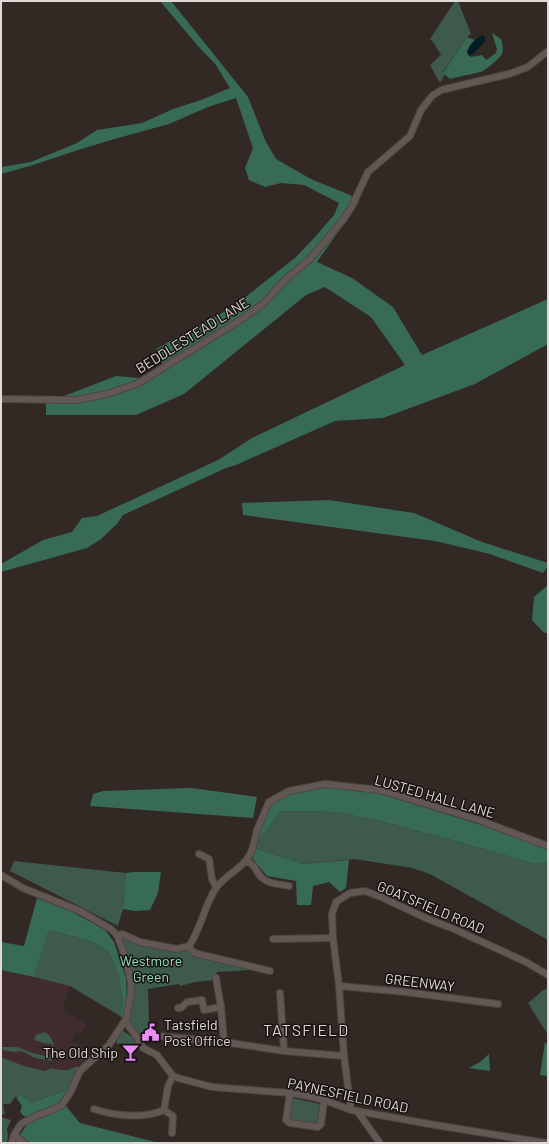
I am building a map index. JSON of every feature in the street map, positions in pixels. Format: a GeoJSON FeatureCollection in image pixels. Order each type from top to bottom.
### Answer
{"type":"FeatureCollection","features":[{"type":"Feature","properties":{"kind":"street","name":"BEDDLESTEAD LANE"},"geometry":{"type":"LineString","coordinates":[[1,399],[76,400],[107,394],[138,384],[245,317],[263,304],[286,279],[310,260],[351,208],[368,172],[410,136],[421,110],[432,96],[442,90],[509,74],[528,67],[548,51]]}},
{"type":"Feature","properties":{"kind":"street","name":"LUSTED HALL LANE"},"geometry":{"type":"LineString","coordinates":[[189,946],[193,941],[204,912],[216,887],[250,856],[257,830],[269,802],[289,791],[325,784],[380,790],[479,820],[548,846]]}},
{"type":"Feature","properties":{"kind":"street"},"geometry":{"type":"LineString","coordinates":[[199,854],[209,859],[212,879],[216,887]]}},
{"type":"Feature","properties":{"kind":"street"},"geometry":{"type":"LineString","coordinates":[[246,861],[254,866],[264,880],[274,884],[289,886]]}},
{"type":"Feature","properties":{"kind":"street"},"geometry":{"type":"LineString","coordinates":[[1,875],[23,888],[80,911],[111,929],[116,935],[122,948],[131,983],[131,994],[125,1021],[110,1045],[80,1071],[70,1093],[61,1106],[21,1124],[14,1135],[12,1143]]}},
{"type":"Feature","properties":{"kind":"street","name":"GOATSFIELD ROAD"},"geometry":{"type":"LineString","coordinates":[[354,1110],[344,1056],[332,914],[336,902],[350,892],[365,891],[382,897],[526,962],[548,975]]}},
{"type":"Feature","properties":{"kind":"street"},"geometry":{"type":"LineString","coordinates":[[116,935],[122,934],[140,942],[177,949],[189,946],[198,954],[270,971]]}},
{"type":"Feature","properties":{"kind":"street"},"geometry":{"type":"LineString","coordinates":[[273,939],[333,938]]}},
{"type":"Feature","properties":{"kind":"street"},"geometry":{"type":"LineString","coordinates":[[216,978],[221,1007],[224,1042]]}},
{"type":"Feature","properties":{"kind":"street","name":"GREENWAY"},"geometry":{"type":"LineString","coordinates":[[339,986],[405,992],[498,1004]]}},
{"type":"Feature","properties":{"kind":"street"},"geometry":{"type":"LineString","coordinates":[[280,993],[284,1051]]}},
{"type":"Feature","properties":{"kind":"street"},"geometry":{"type":"LineString","coordinates":[[178,1008],[181,1008],[187,1002],[202,1000],[201,1010],[221,1007]]}},
{"type":"Feature","properties":{"kind":"street"},"geometry":{"type":"LineString","coordinates":[[125,1021],[143,1048],[157,1055],[174,1076],[168,1086],[164,1110]]}},
{"type":"Feature","properties":{"kind":"street"},"geometry":{"type":"LineString","coordinates":[[138,1040],[149,1036],[224,1042],[284,1051],[344,1056]]}},
{"type":"Feature","properties":{"kind":"street","name":"PAYNESFIELD ROAD"},"geometry":{"type":"LineString","coordinates":[[174,1076],[212,1087],[290,1093],[308,1096],[354,1110],[546,1143]]}},
{"type":"Feature","properties":{"kind":"street"},"geometry":{"type":"LineString","coordinates":[[290,1093],[286,1120],[290,1124],[318,1127],[321,1124],[324,1100]]}},
{"type":"Feature","properties":{"kind":"street"},"geometry":{"type":"LineString","coordinates":[[94,1109],[106,1114],[118,1115],[152,1114],[164,1110]]}},
{"type":"Feature","properties":{"kind":"street"},"geometry":{"type":"LineString","coordinates":[[164,1110],[173,1116],[172,1132]]}},
{"type":"Feature","properties":{"kind":"street"},"geometry":{"type":"LineString","coordinates":[[354,1110],[380,1143]]}},
{"type":"Feature","properties":{"kind":"street"},"geometry":{"type":"LineString","coordinates":[[14,1135],[24,1143]]}},
{"type":"Feature","properties":{"kind":"shaded area"},"geometry":{"type":"Polygon","coordinates":[[[1,970],[70,986],[62,1010],[87,1024],[81,1034],[75,1032],[71,1041],[95,1055],[80,1069],[77,1066],[68,1070],[52,1068],[45,1071],[24,1066],[1,1057],[1,970]]]}},
{"type":"Feature","properties":{"kind":"green space"},"geometry":{"type":"Polygon","coordinates":[[[160,1],[171,1],[248,97],[265,140],[276,159],[311,179],[350,195],[359,202],[317,262],[352,278],[393,307],[422,355],[548,299],[548,344],[475,384],[383,418],[335,421],[236,465],[226,468],[123,515],[117,524],[101,539],[87,548],[1,572],[1,564],[43,540],[72,532],[82,518],[97,516],[218,460],[252,438],[405,365],[371,317],[325,287],[306,295],[184,394],[136,415],[46,415],[46,403],[116,376],[139,378],[163,365],[156,349],[233,307],[296,257],[334,215],[339,203],[304,185],[281,183],[265,187],[249,180],[245,168],[253,148],[236,98],[208,107],[169,124],[1,174],[1,167],[31,162],[77,143],[97,130],[142,123],[173,109],[201,100],[230,88],[216,65],[160,1]]]}},
{"type":"Feature","properties":{"kind":"green space"},"geometry":{"type":"Polygon","coordinates":[[[455,1],[458,1],[471,34],[467,37],[443,72],[445,74],[440,83],[430,65],[441,55],[430,39],[455,1]]]}},
{"type":"Feature","properties":{"kind":"green space"},"geometry":{"type":"Polygon","coordinates":[[[492,33],[501,39],[503,51],[492,64],[480,72],[450,79],[443,73],[467,37],[475,40],[470,45],[467,52],[471,57],[482,55],[486,60],[496,53],[497,49],[492,33]]]}},
{"type":"Feature","properties":{"kind":"green space"},"geometry":{"type":"Polygon","coordinates":[[[329,500],[414,513],[482,542],[548,563],[548,566],[543,573],[490,554],[435,541],[243,515],[242,503],[329,500]]]}},
{"type":"Feature","properties":{"kind":"green space"},"geometry":{"type":"Polygon","coordinates":[[[548,585],[548,634],[543,632],[532,620],[534,597],[548,585]]]}},
{"type":"Feature","properties":{"kind":"green space"},"geometry":{"type":"Polygon","coordinates":[[[325,787],[378,793],[531,841],[548,849],[548,862],[535,864],[376,820],[335,812],[281,811],[259,840],[258,835],[271,804],[292,793],[325,787]]]}},
{"type":"Feature","properties":{"kind":"green space"},"geometry":{"type":"Polygon","coordinates":[[[191,788],[257,797],[253,818],[90,806],[93,794],[103,791],[191,788]]]}},
{"type":"Feature","properties":{"kind":"green space"},"geometry":{"type":"Polygon","coordinates":[[[281,811],[335,812],[376,820],[535,864],[548,862],[548,940],[430,874],[412,868],[355,859],[304,864],[255,848],[259,840],[281,811]]]}},
{"type":"Feature","properties":{"kind":"green space"},"geometry":{"type":"Polygon","coordinates":[[[255,848],[304,864],[349,860],[346,888],[340,892],[329,882],[313,886],[311,905],[297,905],[296,881],[267,876],[252,858],[255,848]]]}},
{"type":"Feature","properties":{"kind":"green space"},"geometry":{"type":"Polygon","coordinates":[[[14,861],[126,873],[123,909],[118,926],[10,871],[14,861]]]}},
{"type":"Feature","properties":{"kind":"green space"},"geometry":{"type":"Polygon","coordinates":[[[161,872],[158,893],[150,910],[135,911],[123,909],[126,873],[161,872]]]}},
{"type":"Feature","properties":{"kind":"green space"},"geometry":{"type":"Polygon","coordinates":[[[37,898],[69,910],[105,930],[114,942],[126,978],[127,999],[124,1019],[120,1016],[123,1001],[118,974],[109,952],[93,942],[49,930],[34,977],[1,970],[1,942],[24,946],[37,898]]]}},
{"type":"Feature","properties":{"kind":"green space"},"geometry":{"type":"Polygon","coordinates":[[[49,930],[93,942],[109,952],[118,974],[123,1001],[120,1016],[70,986],[34,977],[49,930]]]}},
{"type":"Feature","properties":{"kind":"green space","name":"Westmore Green"},"geometry":{"type":"Polygon","coordinates":[[[123,937],[177,951],[191,949],[251,967],[251,970],[217,972],[215,980],[195,982],[180,986],[179,984],[148,989],[149,1023],[147,1034],[140,1037],[127,1026],[133,1001],[121,938],[123,937]]]}},
{"type":"Feature","properties":{"kind":"green space"},"geometry":{"type":"Polygon","coordinates":[[[548,988],[548,1035],[528,1003],[548,988]]]}},
{"type":"Feature","properties":{"kind":"green space"},"geometry":{"type":"Polygon","coordinates":[[[123,1031],[135,1039],[135,1044],[126,1046],[117,1044],[116,1039],[123,1031]]]}},
{"type":"Feature","properties":{"kind":"green space"},"geometry":{"type":"Polygon","coordinates":[[[44,1032],[50,1037],[54,1045],[54,1058],[52,1061],[35,1058],[22,1051],[13,1052],[3,1050],[2,1047],[17,1047],[50,1057],[51,1051],[48,1051],[51,1049],[52,1044],[34,1040],[36,1035],[44,1032]]]}},
{"type":"Feature","properties":{"kind":"green space"},"geometry":{"type":"Polygon","coordinates":[[[545,1042],[548,1045],[548,1076],[540,1075],[545,1042]]]}},
{"type":"Feature","properties":{"kind":"green space"},"geometry":{"type":"Polygon","coordinates":[[[489,1054],[490,1071],[469,1068],[480,1062],[489,1054]]]}},
{"type":"Feature","properties":{"kind":"green space"},"geometry":{"type":"Polygon","coordinates":[[[1,1057],[24,1066],[45,1071],[52,1068],[68,1070],[77,1066],[80,1069],[69,1089],[31,1103],[22,1095],[15,1097],[10,1104],[3,1104],[5,1115],[1,1114],[1,1057]]]}},
{"type":"Feature","properties":{"kind":"green space"},"geometry":{"type":"Polygon","coordinates":[[[69,1089],[60,1104],[25,1117],[20,1112],[22,1106],[16,1097],[22,1095],[31,1103],[69,1089]]]}},
{"type":"Feature","properties":{"kind":"green space"},"geometry":{"type":"Polygon","coordinates":[[[292,1098],[320,1104],[321,1106],[318,1123],[316,1125],[291,1120],[289,1118],[292,1098]]]}},
{"type":"Feature","properties":{"kind":"green space"},"geometry":{"type":"Polygon","coordinates":[[[65,1105],[80,1123],[159,1143],[30,1143],[20,1135],[28,1123],[65,1105]]]}},
{"type":"Feature","properties":{"kind":"green space"},"geometry":{"type":"Polygon","coordinates":[[[1,1117],[11,1120],[7,1129],[7,1143],[1,1143],[1,1117]]]}},
{"type":"Feature","properties":{"kind":"water"},"geometry":{"type":"Polygon","coordinates":[[[482,35],[485,37],[485,41],[474,53],[469,56],[467,52],[470,47],[475,40],[482,35]]]}},
{"type":"Feature","properties":{"kind":"place","name":"Tatsfield Post Office"},"geometry":{"type":"Point","coordinates":[151,1032]}},
{"type":"Feature","properties":{"kind":"place","name":"The Old Ship"},"geometry":{"type":"Point","coordinates":[131,1052]}},
{"type":"Feature","properties":{"kind":"district","name":"TATSFIELD"},"geometry":{"type":"Point","coordinates":[306,1029]}}]}
